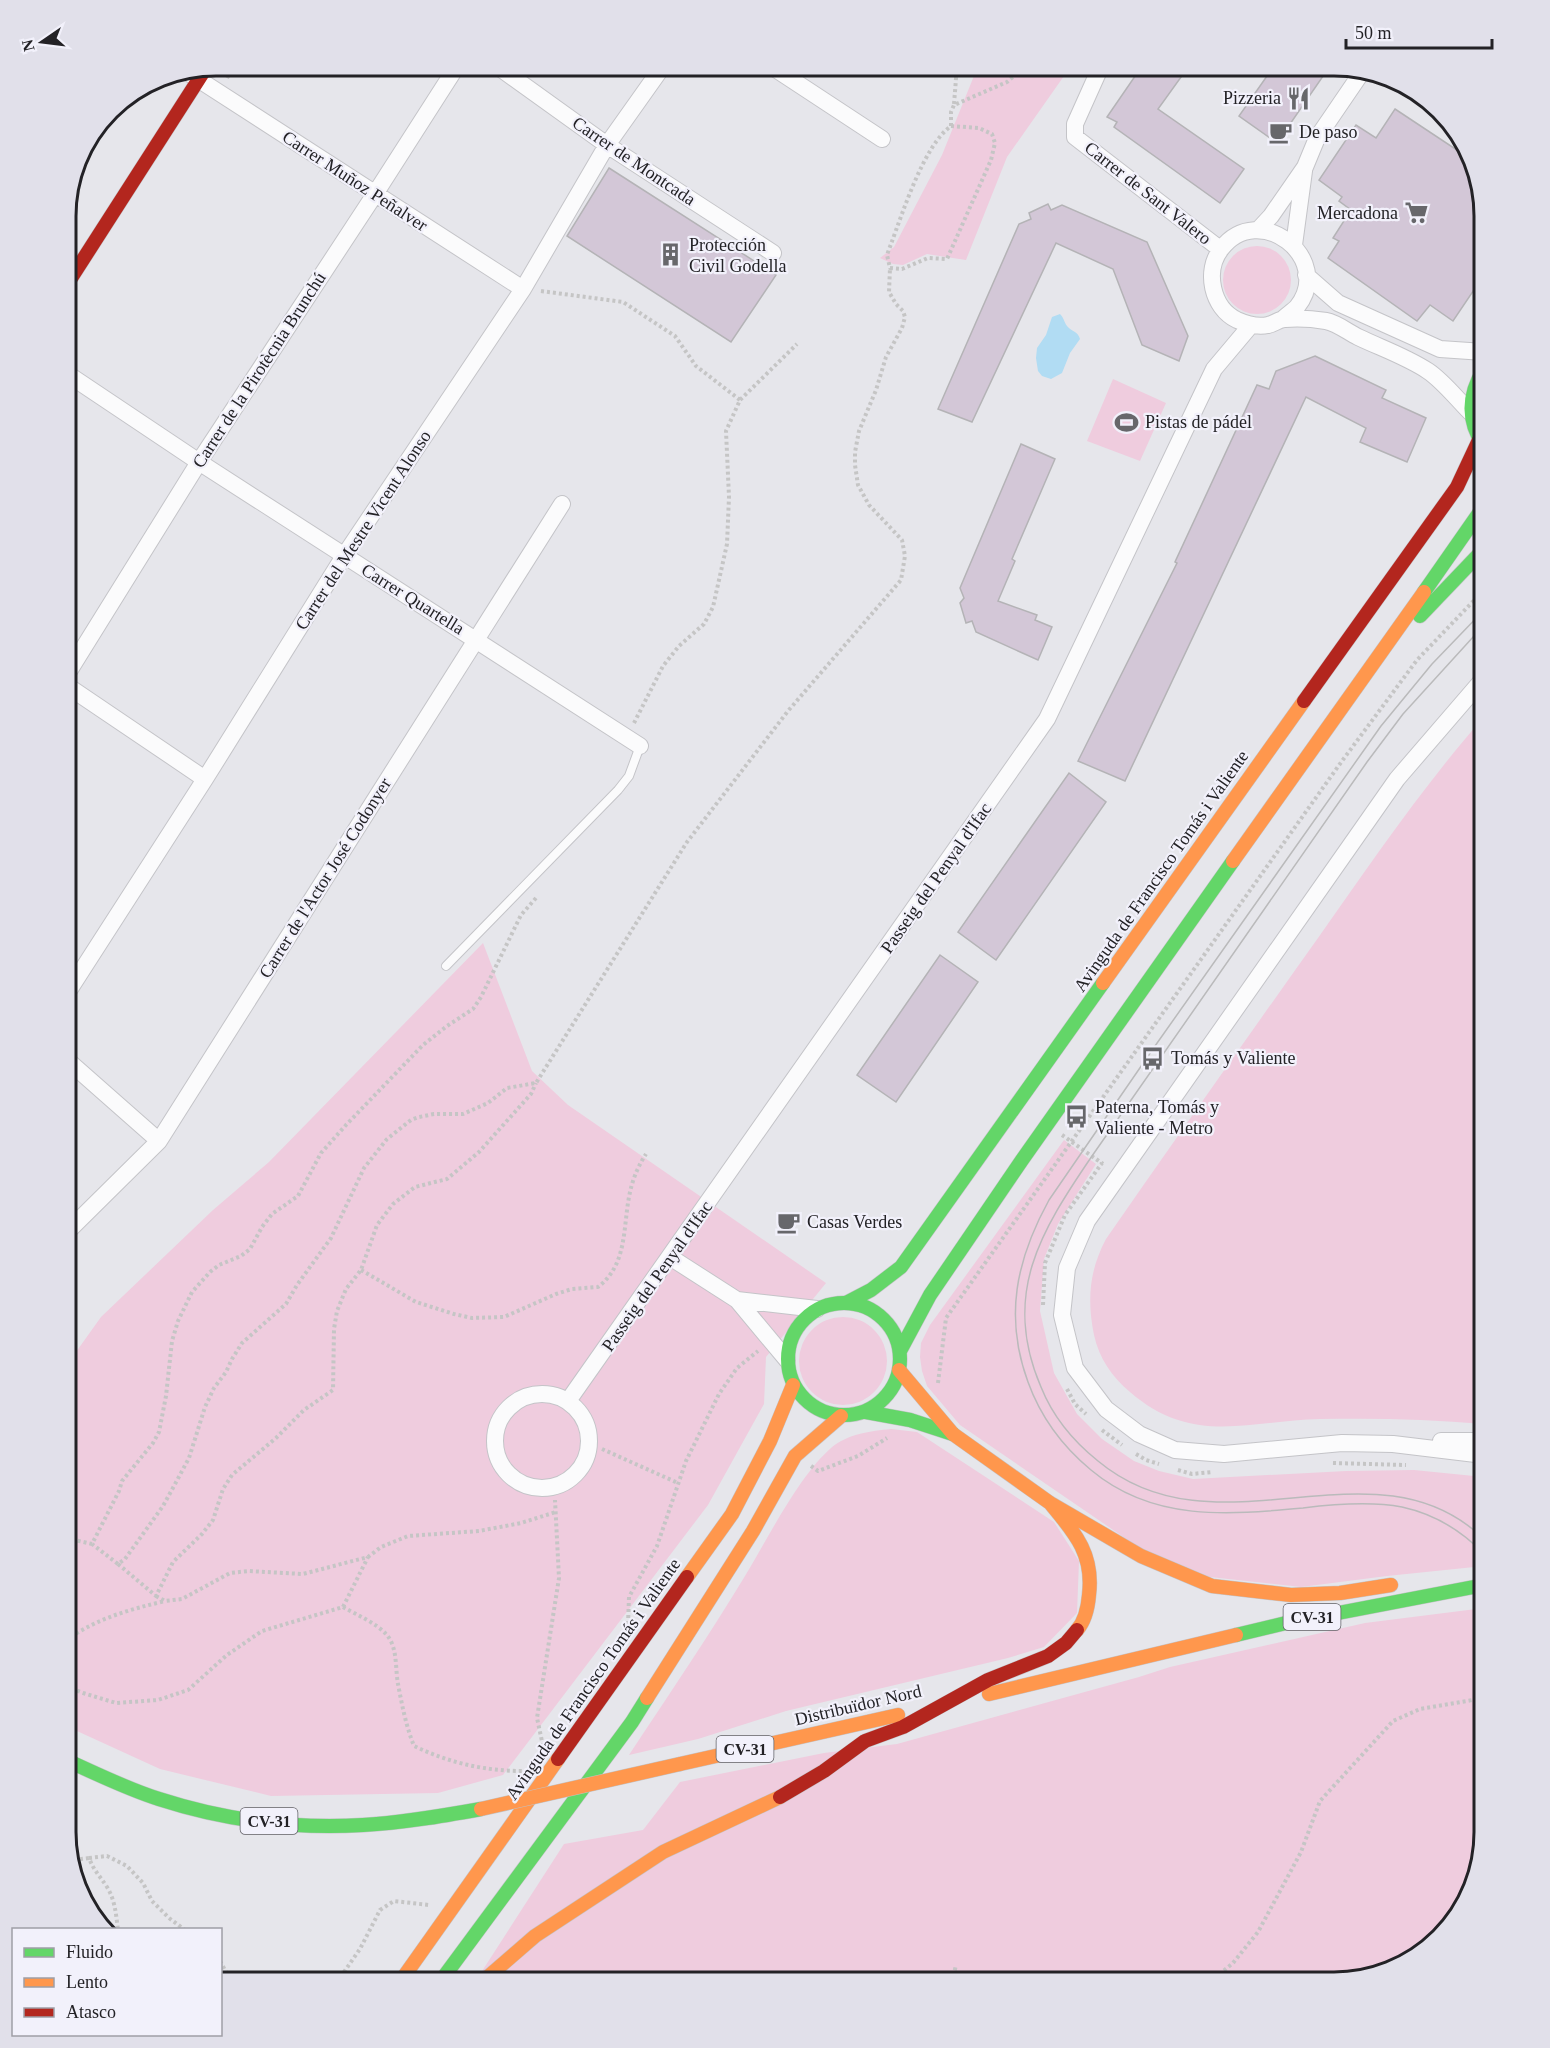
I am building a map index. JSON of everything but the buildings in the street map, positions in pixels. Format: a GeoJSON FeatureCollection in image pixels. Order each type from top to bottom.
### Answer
{"type":"FeatureCollection","features":[{"type":"Feature","properties":{"kind":"main road"},"geometry":{"type":"LineString","coordinates":[[77,268],[194,78]]}},
{"type":"Feature","properties":{"kind":"main road"},"geometry":{"type":"LineString","coordinates":[[1474,388],[1470,412],[1474,428]]}},
{"type":"Feature","properties":{"kind":"main road","name":"Avinguda de Francisco Tomás i Valiente"},"geometry":{"type":"LineString","coordinates":[[848,1302],[871,1290],[901,1267],[1456,487],[1474,455]]}},
{"type":"Feature","properties":{"kind":"main road"},"geometry":{"type":"LineString","coordinates":[[900,1352],[930,1295],[1047,1125],[1474,520]]}},
{"type":"Feature","properties":{"kind":"main road"},"geometry":{"type":"LineString","coordinates":[[1339,710],[1427,608],[1474,559]]}},
{"type":"Feature","properties":{"kind":"main road"},"geometry":{"type":"LineString","coordinates":[[866,1412],[881,1402],[893,1387],[899,1370],[900,1352],[896,1337],[877,1313],[863,1305],[848,1302],[832,1303],[817,1309],[801,1322],[790,1340],[787,1360],[789,1373],[802,1397],[813,1407],[827,1413],[841,1416],[866,1412],[910,1420],[953,1434]]}},
{"type":"Feature","properties":{"kind":"main road"},"geometry":{"type":"LineString","coordinates":[[899,1370],[953,1434],[1050,1503],[1141,1556],[1212,1586],[1291,1595],[1340,1593],[1408,1583]]}},
{"type":"Feature","properties":{"kind":"main road","name":"Avinguda de Francisco Tomás i Valiente"},"geometry":{"type":"LineString","coordinates":[[408,1971],[732,1514],[770,1441],[794,1385]]}},
{"type":"Feature","properties":{"kind":"main road"},"geometry":{"type":"LineString","coordinates":[[448,1971],[632,1722],[753,1531],[795,1456],[841,1416]]}},
{"type":"Feature","properties":{"kind":"main road"},"geometry":{"type":"LineString","coordinates":[[495,1971],[535,1936],[663,1852],[784,1794],[824,1771],[865,1741],[903,1727],[988,1680],[1048,1656],[1066,1643],[1080,1627],[1088,1607],[1091,1580],[1086,1553],[1075,1532],[1050,1503]]}},
{"type":"Feature","properties":{"kind":"main road"},"geometry":{"type":"LineString","coordinates":[[1430,1581],[1458,1580],[1474,1583]]}},
{"type":"Feature","properties":{"kind":"main road","name":"Distribuïdor Nord"},"geometry":{"type":"LineString","coordinates":[[76,1764],[133,1790],[213,1813],[302,1824],[360,1825],[419,1820],[481,1809],[940,1705],[1286,1623],[1474,1587]]}},
{"type":"Feature","properties":{"kind":"street","name":"Carrer de la Pirotècnia Brunchú"},"geometry":{"type":"LineString","coordinates":[[77,659],[198,462],[450,76]]}},
{"type":"Feature","properties":{"kind":"street","name":"Carrer de Montcada"},"geometry":{"type":"LineString","coordinates":[[511,76],[607,145],[773,253]]}},
{"type":"Feature","properties":{"kind":"street","name":"Carrer del Mestre Vicent Alonso"},"geometry":{"type":"LineString","coordinates":[[77,979],[344,556],[523,289],[607,145],[656,76]]}},
{"type":"Feature","properties":{"kind":"street","name":"Carrer Muñoz Peñalver"},"geometry":{"type":"LineString","coordinates":[[203,77],[375,194],[523,289]]}},
{"type":"Feature","properties":{"kind":"street"},"geometry":{"type":"LineString","coordinates":[[787,77],[882,139]]}},
{"type":"Feature","properties":{"kind":"street","name":"Carrer de Sant Valero"},"geometry":{"type":"LineString","coordinates":[[1096,77],[1075,124],[1075,137],[1221,249]]}},
{"type":"Feature","properties":{"kind":"street"},"geometry":{"type":"LineString","coordinates":[[1258,230],[1271,216],[1305,167],[1317,138],[1357,79]]}},
{"type":"Feature","properties":{"kind":"street"},"geometry":{"type":"LineString","coordinates":[[1294,245],[1305,167]]}},
{"type":"Feature","properties":{"kind":"street"},"geometry":{"type":"LineString","coordinates":[[1258,230],[1280,235],[1294,245],[1303,259],[1306,275],[1305,291],[1297,306],[1283,319],[1268,325],[1251,325],[1224,311],[1215,297],[1211,281],[1213,264],[1221,249],[1236,236],[1258,230]]}},
{"type":"Feature","properties":{"kind":"street"},"geometry":{"type":"LineString","coordinates":[[1306,275],[1338,303],[1440,349],[1474,351]]}},
{"type":"Feature","properties":{"kind":"street"},"geometry":{"type":"LineString","coordinates":[[1283,319],[1327,321],[1423,368],[1429,371],[1470,412]]}},
{"type":"Feature","properties":{"kind":"street","name":"Passeig del Penyal d'Ifac"},"geometry":{"type":"LineString","coordinates":[[568,1401],[1047,719],[1214,369],[1251,325]]}},
{"type":"Feature","properties":{"kind":"street","name":"Carrer Quartella"},"geometry":{"type":"LineString","coordinates":[[77,380],[198,462],[634,741]]}},
{"type":"Feature","properties":{"kind":"street","name":"Carrer de l'Actor José Codonyer"},"geometry":{"type":"LineString","coordinates":[[76,1223],[159,1141],[562,504]]}},
{"type":"Feature","properties":{"kind":"street"},"geometry":{"type":"LineString","coordinates":[[1474,690],[1397,779],[1087,1221],[1067,1268],[1062,1315],[1075,1368],[1107,1409],[1138,1434],[1174,1450],[1224,1454],[1342,1443],[1392,1444],[1474,1440]]}},
{"type":"Feature","properties":{"kind":"street"},"geometry":{"type":"LineString","coordinates":[[77,692],[205,779]]}},
{"type":"Feature","properties":{"kind":"street"},"geometry":{"type":"LineString","coordinates":[[76,1068],[159,1141]]}},
{"type":"Feature","properties":{"kind":"street"},"geometry":{"type":"LineString","coordinates":[[670,1257],[736,1300],[787,1360]]}},
{"type":"Feature","properties":{"kind":"street"},"geometry":{"type":"LineString","coordinates":[[736,1300],[817,1309]]}},
{"type":"Feature","properties":{"kind":"street"},"geometry":{"type":"LineString","coordinates":[[536,1394],[553,1394],[568,1401],[580,1413],[588,1427],[590,1444],[586,1460],[565,1482],[549,1488],[532,1487],[517,1481],[506,1470],[498,1456],[495,1440],[498,1423],[507,1408],[521,1398],[536,1394]]}},
{"type":"Feature","properties":{"kind":"street"},"geometry":{"type":"LineString","coordinates":[[1392,1444],[1474,1454]]}},
{"type":"Feature","properties":{"kind":"lane"},"geometry":{"type":"LineString","coordinates":[[446,966],[618,790],[628,776],[634,741]]}},
{"type":"Feature","properties":{"kind":"path"},"geometry":{"type":"LineString","coordinates":[[951,126],[956,77]]}},
{"type":"Feature","properties":{"kind":"path"},"geometry":{"type":"LineString","coordinates":[[954,105],[1007,82],[1013,77]]}},
{"type":"Feature","properties":{"kind":"path"},"geometry":{"type":"LineString","coordinates":[[156,1596],[173,1562],[213,1521],[223,1488],[232,1475],[276,1438],[304,1410],[333,1389],[334,1329],[337,1311],[346,1289],[362,1270],[377,1225],[393,1204],[415,1187],[447,1179],[478,1152],[531,1094],[687,842],[788,711],[901,580],[905,556],[902,540],[869,505],[858,484],[855,465],[859,431],[876,390],[886,357],[904,322],[903,311],[889,292],[890,267],[887,255],[922,166],[937,139],[951,126],[979,128],[992,134],[995,143],[991,160],[947,259],[928,258],[902,269],[890,267]]}},
{"type":"Feature","properties":{"kind":"path"},"geometry":{"type":"LineString","coordinates":[[523,289],[623,302],[675,336],[696,366],[740,400]]}},
{"type":"Feature","properties":{"kind":"path"},"geometry":{"type":"LineString","coordinates":[[634,741],[663,666],[679,646],[704,624],[713,608],[727,544],[729,497],[726,431],[740,400],[797,344]]}},
{"type":"Feature","properties":{"kind":"path"},"geometry":{"type":"LineString","coordinates":[[92,1544],[122,1481],[159,1432],[164,1414],[172,1341],[178,1321],[192,1292],[219,1265],[241,1256],[250,1249],[272,1214],[298,1196],[321,1153],[384,1084],[435,1035],[473,1009],[521,915],[536,898]]}},
{"type":"Feature","properties":{"kind":"path"},"geometry":{"type":"LineString","coordinates":[[118,1564],[125,1559],[163,1506],[189,1458],[205,1407],[214,1388],[242,1343],[286,1304],[335,1230],[364,1168],[387,1139],[411,1120],[434,1114],[463,1114],[488,1103],[507,1088],[536,1083]]}},
{"type":"Feature","properties":{"kind":"path"},"geometry":{"type":"LineString","coordinates":[[1047,1125],[1120,1176]]}},
{"type":"Feature","properties":{"kind":"path"},"geometry":{"type":"LineString","coordinates":[[362,1270],[416,1302],[472,1318],[504,1317],[556,1294],[572,1289],[598,1287],[614,1270],[619,1259],[631,1188],[636,1169],[646,1154]]}},
{"type":"Feature","properties":{"kind":"path"},"geometry":{"type":"LineString","coordinates":[[1043,1306],[1045,1263],[1065,1215],[1102,1163]]}},
{"type":"Feature","properties":{"kind":"path"},"geometry":{"type":"LineString","coordinates":[[628,1631],[629,1598],[657,1546],[686,1461],[720,1394],[737,1368],[765,1345]]}},
{"type":"Feature","properties":{"kind":"path"},"geometry":{"type":"LineString","coordinates":[[1064,1385],[1075,1404],[1089,1417]]}},
{"type":"Feature","properties":{"kind":"path"},"geometry":{"type":"LineString","coordinates":[[1095,1424],[1109,1438],[1146,1460],[1192,1474],[1215,1472]]}},
{"type":"Feature","properties":{"kind":"path"},"geometry":{"type":"LineString","coordinates":[[602,1449],[678,1483]]}},
{"type":"Feature","properties":{"kind":"path"},"geometry":{"type":"LineString","coordinates":[[1328,1463],[1412,1466]]}},
{"type":"Feature","properties":{"kind":"path"},"geometry":{"type":"LineString","coordinates":[[544,1747],[537,1718],[559,1578],[555,1500]]}},
{"type":"Feature","properties":{"kind":"path"},"geometry":{"type":"LineString","coordinates":[[76,1691],[116,1703],[158,1700],[188,1690],[227,1655],[262,1631],[343,1607],[369,1557],[381,1546],[408,1536],[479,1531],[521,1523],[556,1512]]}},
{"type":"Feature","properties":{"kind":"path"},"geometry":{"type":"LineString","coordinates":[[76,1540],[92,1544],[165,1601]]}},
{"type":"Feature","properties":{"kind":"path"},"geometry":{"type":"LineString","coordinates":[[76,1633],[88,1625],[133,1609],[182,1599],[230,1573],[249,1571],[303,1574],[369,1557]]}},
{"type":"Feature","properties":{"kind":"path"},"geometry":{"type":"LineString","coordinates":[[343,1607],[387,1635],[394,1650],[398,1683],[408,1731],[414,1746],[452,1762],[494,1771],[526,1771]]}},
{"type":"Feature","properties":{"kind":"path"},"geometry":{"type":"LineString","coordinates":[[1223,1971],[1233,1963],[1258,1932],[1301,1852],[1320,1801],[1393,1721],[1420,1710],[1474,1700]]}},
{"type":"Feature","properties":{"kind":"path"},"geometry":{"type":"LineString","coordinates":[[80,1859],[107,1856],[127,1866],[143,1883],[152,1901],[169,1918],[184,1928]]}},
{"type":"Feature","properties":{"kind":"path"},"geometry":{"type":"LineString","coordinates":[[89,1858],[114,1903],[117,1928]]}},
{"type":"Feature","properties":{"kind":"path"},"geometry":{"type":"LineString","coordinates":[[345,1971],[360,1949],[380,1910],[394,1901],[429,1905]]}},
{"type":"Feature","properties":{"kind":"path"},"geometry":{"type":"LineString","coordinates":[[955,1971],[956,1965]]}},
{"type":"Feature","properties":{"kind":"shaded area"},"geometry":{"type":"Polygon","coordinates":[[[974,77],[1063,77],[1007,157],[966,260],[927,254],[903,265],[893,264],[880,258],[894,247],[942,155],[974,77]]]}},
{"type":"Feature","properties":{"kind":"shaded area"},"geometry":{"type":"Polygon","coordinates":[[[1250,246],[1264,246],[1276,251],[1286,261],[1291,280],[1286,299],[1276,309],[1264,314],[1250,314],[1238,309],[1228,299],[1223,287],[1223,273],[1228,261],[1238,251],[1250,246]]]}},
{"type":"Feature","properties":{"kind":"shaded area","name":"Pistas de pádel"},"geometry":{"type":"Polygon","coordinates":[[[1113,379],[1166,403],[1140,461],[1087,441],[1113,379]]]}},
{"type":"Feature","properties":{"kind":"shaded area"},"geometry":{"type":"Polygon","coordinates":[[[1474,729],[1474,1423],[1423,1420],[1320,1419],[1245,1426],[1198,1425],[1153,1409],[1117,1380],[1099,1352],[1094,1335],[1090,1298],[1093,1274],[1100,1251],[1132,1201],[1378,853],[1474,729]]]}},
{"type":"Feature","properties":{"kind":"shaded area"},"geometry":{"type":"Polygon","coordinates":[[[483,943],[532,1071],[568,1105],[826,1283],[766,1357],[764,1404],[708,1505],[503,1775],[438,1793],[271,1796],[160,1769],[76,1731],[76,1352],[101,1317],[213,1210],[269,1162],[483,943]]]}},
{"type":"Feature","properties":{"kind":"shaded area"},"geometry":{"type":"Polygon","coordinates":[[[1064,1140],[1096,1164],[1058,1224],[1044,1259],[1040,1311],[1054,1373],[1077,1414],[1102,1439],[1134,1461],[1159,1471],[1193,1479],[1414,1470],[1474,1476],[1474,1567],[1301,1587],[1210,1577],[1138,1547],[960,1425],[927,1386],[922,1371],[921,1343],[930,1325],[1064,1140]]]}},
{"type":"Feature","properties":{"kind":"shaded area"},"geometry":{"type":"Polygon","coordinates":[[[843,1317],[868,1324],[880,1336],[887,1361],[880,1386],[868,1398],[843,1405],[818,1398],[806,1386],[799,1361],[806,1336],[818,1324],[843,1317]]]}},
{"type":"Feature","properties":{"kind":"shaded area"},"geometry":{"type":"Polygon","coordinates":[[[891,1429],[917,1432],[1054,1522],[1079,1561],[1077,1613],[1044,1647],[1008,1658],[786,1711],[698,1739],[629,1755],[717,1621],[807,1474],[831,1448],[844,1439],[867,1432],[891,1429]]]}},
{"type":"Feature","properties":{"kind":"shaded area"},"geometry":{"type":"Polygon","coordinates":[[[1474,1609],[1474,1832],[1469,1868],[1459,1894],[1439,1924],[1411,1948],[1379,1964],[1361,1969],[1334,1971],[482,1971],[564,1844],[643,1830],[680,1782],[824,1753],[897,1744],[1170,1667],[1365,1623],[1474,1609]]]}},
{"type":"Feature","properties":{"kind":"water"},"geometry":{"type":"Polygon","coordinates":[[[1060,314],[1067,326],[1078,334],[1080,339],[1070,353],[1062,373],[1051,379],[1042,376],[1038,371],[1037,348],[1046,335],[1052,317],[1060,314]]]}},
{"type":"Feature","properties":{"kind":"tram line"},"geometry":{"type":"LineString","coordinates":[[1474,620],[1432,664],[1381,726],[1049,1200],[1028,1245],[1017,1289],[1015,1312],[1021,1358],[1039,1408],[1071,1451],[1091,1470],[1115,1487],[1140,1499],[1166,1507],[1219,1513],[1352,1504],[1402,1507],[1447,1524],[1474,1545]]}},
{"type":"Feature","properties":{"kind":"tram line"},"geometry":{"type":"LineString","coordinates":[[1474,636],[1403,714],[1367,762],[1092,1156],[1057,1211],[1032,1265],[1026,1293],[1025,1322],[1030,1353],[1041,1387],[1058,1418],[1072,1437],[1098,1461],[1145,1489],[1193,1500],[1244,1502],[1345,1494],[1394,1496],[1441,1509],[1474,1532]]}},
{"type":"Feature","properties":{"kind":"traffic: fast"},"geometry":{"type":"LineString","coordinates":[[1474,391],[1472,398],[1474,424]]}},
{"type":"Feature","properties":{"kind":"traffic: fast"},"geometry":{"type":"LineString","coordinates":[[1424,592],[1474,520]]}},
{"type":"Feature","properties":{"kind":"traffic: fast"},"geometry":{"type":"LineString","coordinates":[[1420,616],[1474,559]]}},
{"type":"Feature","properties":{"kind":"traffic: fast"},"geometry":{"type":"LineString","coordinates":[[900,1351],[930,1295],[1022,1160],[1233,861]]}},
{"type":"Feature","properties":{"kind":"traffic: fast"},"geometry":{"type":"LineString","coordinates":[[848,1302],[871,1290],[901,1267],[1103,983]]}},
{"type":"Feature","properties":{"kind":"traffic: fast"},"geometry":{"type":"LineString","coordinates":[[844,1303],[866,1307],[884,1319],[896,1337],[900,1359],[896,1381],[884,1399],[866,1411],[844,1415],[822,1411],[804,1399],[792,1381],[788,1359],[792,1337],[804,1319],[822,1307],[844,1303]]}},
{"type":"Feature","properties":{"kind":"traffic: fast"},"geometry":{"type":"LineString","coordinates":[[866,1412],[910,1420],[953,1434]]}},
{"type":"Feature","properties":{"kind":"traffic: fast"},"geometry":{"type":"LineString","coordinates":[[1236,1635],[1286,1623],[1474,1587]]}},
{"type":"Feature","properties":{"kind":"traffic: fast"},"geometry":{"type":"LineString","coordinates":[[448,1971],[632,1722],[647,1698]]}},
{"type":"Feature","properties":{"kind":"traffic: fast"},"geometry":{"type":"LineString","coordinates":[[76,1765],[159,1799],[234,1818],[286,1824],[363,1825],[437,1817],[481,1809]]}},
{"type":"Feature","properties":{"kind":"traffic: slow"},"geometry":{"type":"LineString","coordinates":[[1233,861],[1424,592]]}},
{"type":"Feature","properties":{"kind":"traffic: slow"},"geometry":{"type":"LineString","coordinates":[[1103,983],[1304,701]]}},
{"type":"Feature","properties":{"kind":"traffic: slow"},"geometry":{"type":"LineString","coordinates":[[899,1370],[953,1434],[1050,1503],[1141,1556],[1212,1586],[1291,1595],[1340,1593],[1391,1585]]}},
{"type":"Feature","properties":{"kind":"traffic: slow"},"geometry":{"type":"LineString","coordinates":[[687,1577],[732,1514],[770,1441],[793,1385]]}},
{"type":"Feature","properties":{"kind":"traffic: slow"},"geometry":{"type":"LineString","coordinates":[[647,1698],[753,1531],[795,1456],[841,1416]]}},
{"type":"Feature","properties":{"kind":"traffic: slow"},"geometry":{"type":"LineString","coordinates":[[1050,1503],[1075,1534],[1089,1568],[1088,1604],[1077,1630]]}},
{"type":"Feature","properties":{"kind":"traffic: slow"},"geometry":{"type":"LineString","coordinates":[[989,1694],[1236,1635]]}},
{"type":"Feature","properties":{"kind":"traffic: slow"},"geometry":{"type":"LineString","coordinates":[[680,1764],[898,1715]]}},
{"type":"Feature","properties":{"kind":"traffic: slow"},"geometry":{"type":"LineString","coordinates":[[408,1971],[558,1759]]}},
{"type":"Feature","properties":{"kind":"traffic: slow"},"geometry":{"type":"LineString","coordinates":[[481,1809],[680,1764]]}},
{"type":"Feature","properties":{"kind":"traffic: slow"},"geometry":{"type":"LineString","coordinates":[[495,1971],[535,1936],[663,1852],[780,1797]]}},
{"type":"Feature","properties":{"kind":"traffic: jam"},"geometry":{"type":"LineString","coordinates":[[77,269],[200,78]]}},
{"type":"Feature","properties":{"kind":"traffic: jam"},"geometry":{"type":"LineString","coordinates":[[1304,701],[1457,487],[1474,451]]}},
{"type":"Feature","properties":{"kind":"traffic: jam"},"geometry":{"type":"LineString","coordinates":[[558,1759],[687,1577]]}},
{"type":"Feature","properties":{"kind":"traffic: jam"},"geometry":{"type":"LineString","coordinates":[[780,1797],[824,1771],[865,1741],[903,1727],[988,1680],[1048,1656],[1066,1643],[1077,1630]]}},
{"type":"Feature","properties":{"kind":"place","name":"Pizzeria"},"geometry":{"type":"Point","coordinates":[1299,98]}},
{"type":"Feature","properties":{"kind":"place","name":"De paso"},"geometry":{"type":"Point","coordinates":[1281,132]}},
{"type":"Feature","properties":{"kind":"place","name":"Mercadona"},"geometry":{"type":"Point","coordinates":[1416,213]}},
{"type":"Feature","properties":{"kind":"place","name":"Protección Civil Godella"},"geometry":{"type":"Point","coordinates":[671,255]}},
{"type":"Feature","properties":{"kind":"place","name":"Pistas de pádel"},"geometry":{"type":"Point","coordinates":[1127,422]}},
{"type":"Feature","properties":{"kind":"place","name":"Tomás y Valiente"},"geometry":{"type":"Point","coordinates":[1153,1058]}},
{"type":"Feature","properties":{"kind":"place","name":"Paterna, Tomás y Valiente - Metro"},"geometry":{"type":"Point","coordinates":[1077,1117]}},
{"type":"Feature","properties":{"kind":"place","name":"Casas Verdes"},"geometry":{"type":"Point","coordinates":[789,1222]}}]}
